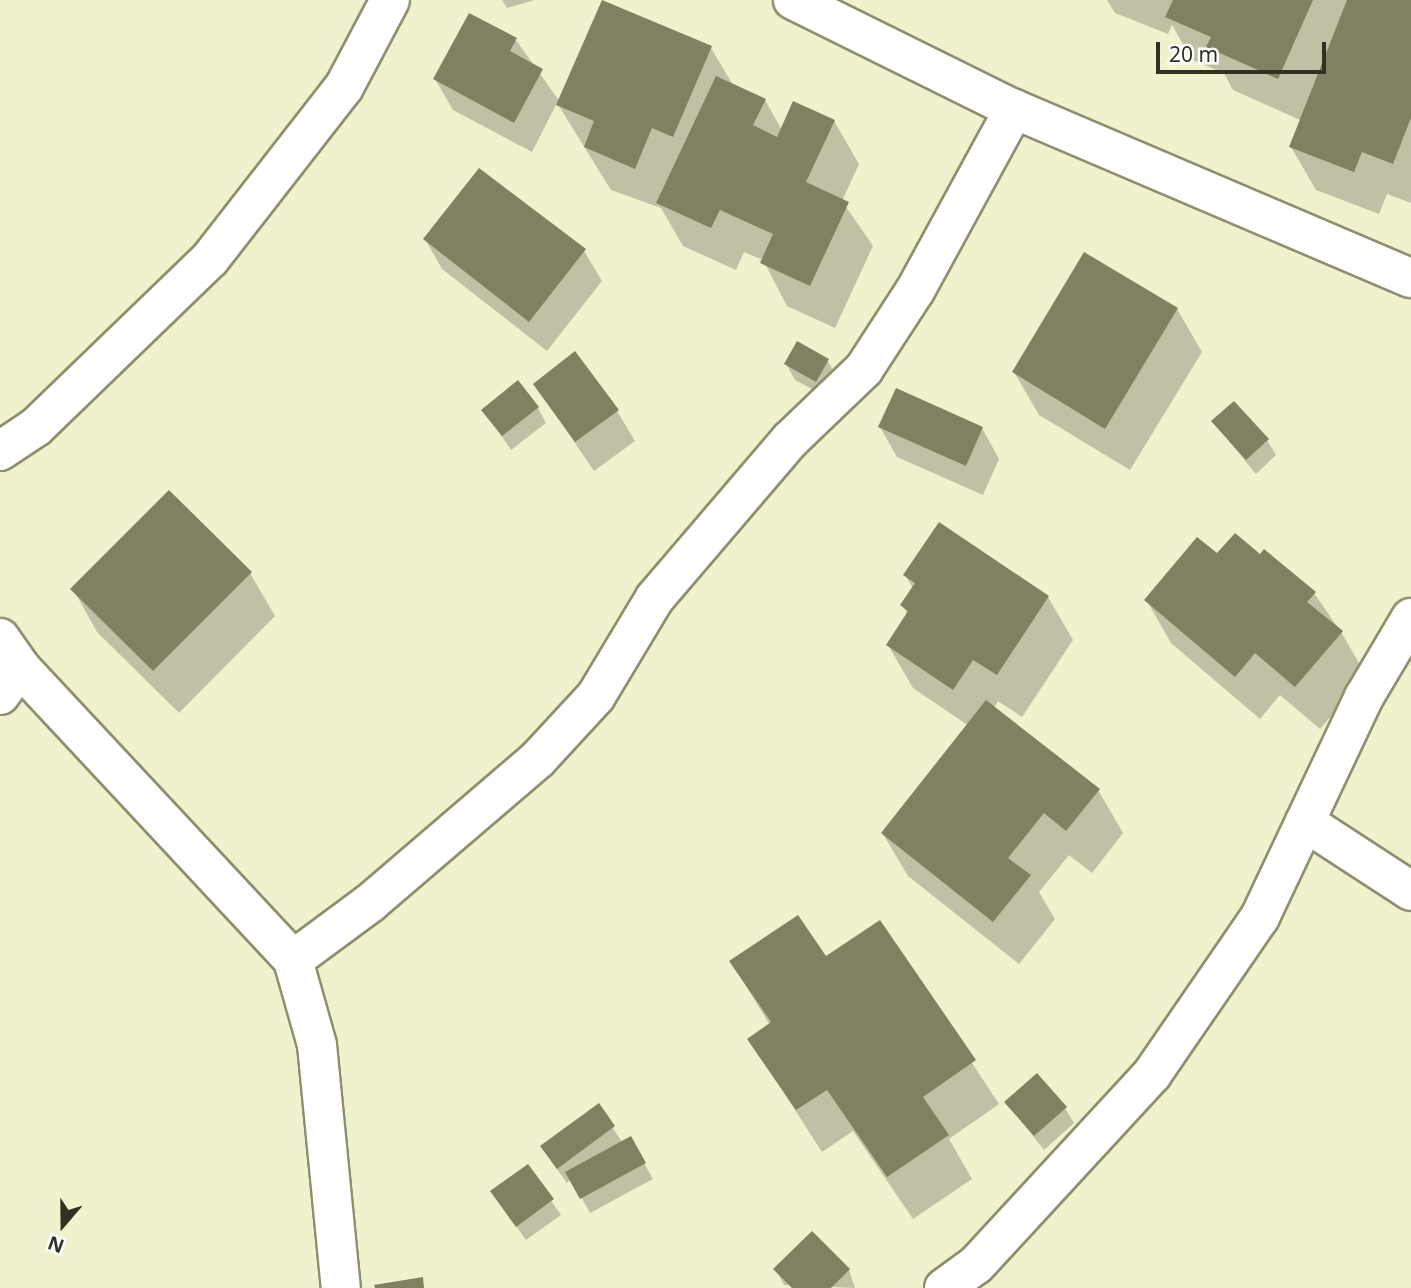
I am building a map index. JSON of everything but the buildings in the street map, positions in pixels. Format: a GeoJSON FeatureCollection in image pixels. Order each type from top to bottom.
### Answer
{"type":"FeatureCollection","features":[{"type":"Feature","properties":{"kind":"street"},"geometry":{"type":"LineString","coordinates":[[0,451],[36,427],[210,259],[344,87],[390,0]]}},
{"type":"Feature","properties":{"kind":"street"},"geometry":{"type":"LineString","coordinates":[[793,0],[1014,109],[1411,278]]}},
{"type":"Feature","properties":{"kind":"street"},"geometry":{"type":"LineString","coordinates":[[293,960],[370,903],[537,760],[596,696],[673,576],[790,440],[864,369],[916,289],[1014,109]]}},
{"type":"Feature","properties":{"kind":"street"},"geometry":{"type":"LineString","coordinates":[[944,1288],[976,1265],[1153,1074],[1260,917],[1364,697],[1411,618]]}},
{"type":"Feature","properties":{"kind":"street"},"geometry":{"type":"LineString","coordinates":[[7,667],[293,960],[317,1045],[341,1288]]}},
{"type":"Feature","properties":{"kind":"street"},"geometry":{"type":"LineString","coordinates":[[1305,822],[1411,891]]}}]}
